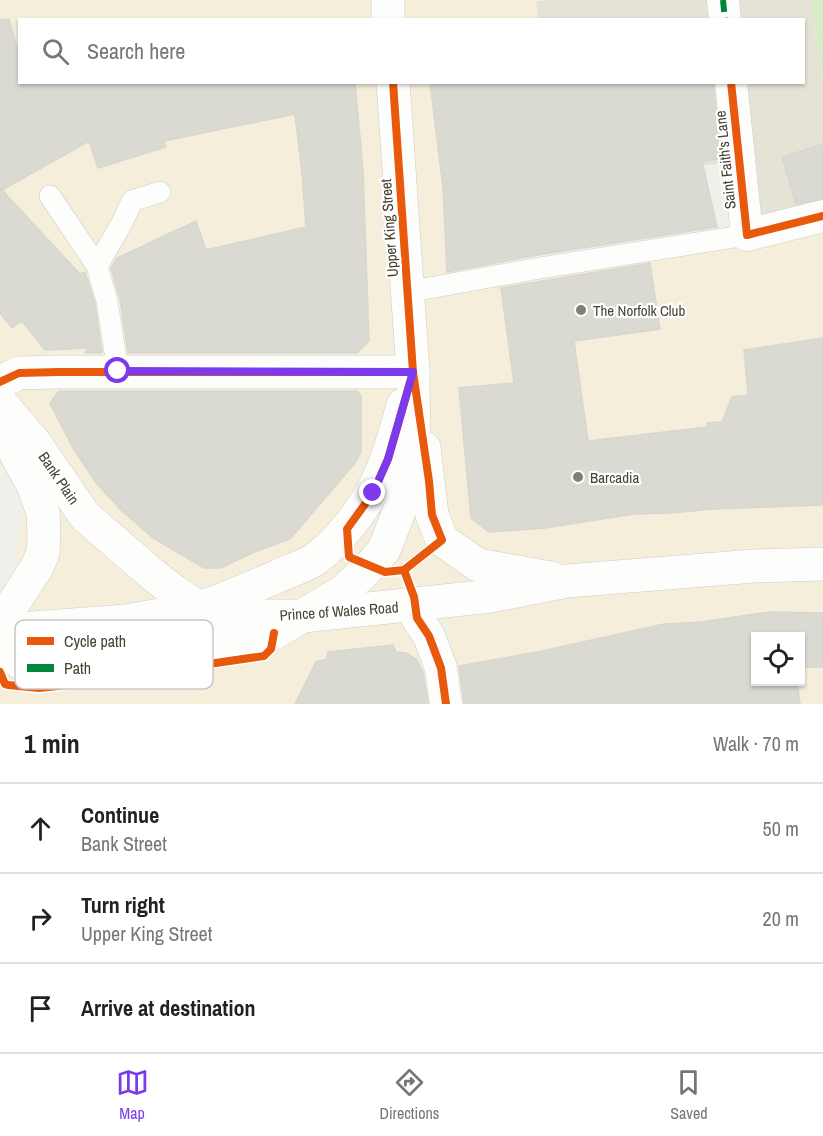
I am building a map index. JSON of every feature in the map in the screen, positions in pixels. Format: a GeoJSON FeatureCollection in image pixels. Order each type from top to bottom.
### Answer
{"type":"FeatureCollection","features":[{"type":"Feature","properties":{"kind":"street"},"geometry":{"type":"LineString","coordinates":[[388,0],[388,18]]}},
{"type":"Feature","properties":{"kind":"street"},"geometry":{"type":"LineString","coordinates":[[723,0],[725,18]]}},
{"type":"Feature","properties":{"kind":"street","name":"Upper King Street"},"geometry":{"type":"LineString","coordinates":[[213,644],[274,633],[344,591],[384,550],[404,499],[414,457],[413,372],[393,84]]}},
{"type":"Feature","properties":{"kind":"street","name":"Saint Faith's Lane"},"geometry":{"type":"LineString","coordinates":[[731,84],[747,235]]}},
{"type":"Feature","properties":{"kind":"street"},"geometry":{"type":"LineString","coordinates":[[747,235],[823,216]]}},
{"type":"Feature","properties":{"kind":"street"},"geometry":{"type":"LineString","coordinates":[[0,382],[19,373],[413,372]]}},
{"type":"Feature","properties":{"kind":"street","name":"Upper King Street"},"geometry":{"type":"LineString","coordinates":[[413,372],[432,515],[442,540],[478,565],[567,581]]}},
{"type":"Feature","properties":{"kind":"street","name":"Upper King Street"},"geometry":{"type":"LineString","coordinates":[[200,608],[315,559],[329,549],[373,493],[388,459],[413,372]]}},
{"type":"Feature","properties":{"kind":"street","name":"Bank Plain"},"geometry":{"type":"LineString","coordinates":[[0,402],[35,443],[85,516],[175,592],[200,608]]}},
{"type":"Feature","properties":{"kind":"street","name":"Bank Plain"},"geometry":{"type":"LineString","coordinates":[[0,416],[33,485],[43,513],[44,536],[43,553],[37,567],[0,624]]}},
{"type":"Feature","properties":{"kind":"street","name":"Bank Plain"},"geometry":{"type":"LineString","coordinates":[[122,549],[132,569],[134,587],[126,620]]}},
{"type":"Feature","properties":{"kind":"street","name":"Prince of Wales Road"},"geometry":{"type":"LineString","coordinates":[[132,620],[200,608],[234,615],[303,616],[491,596],[567,581],[754,566],[823,564]]}},
{"type":"Feature","properties":{"kind":"street"},"geometry":{"type":"LineString","coordinates":[[417,618],[429,636],[441,668],[446,704]]}},
{"type":"Feature","properties":{"kind":"street","name":"Prince of Wales Road"},"geometry":{"type":"LineString","coordinates":[[0,639],[15,634]]}},
{"type":"Feature","properties":{"kind":"street","name":"Upper King Street"},"geometry":{"type":"LineString","coordinates":[[0,650],[15,659]]}},
{"type":"Feature","properties":{"kind":"lane"},"geometry":{"type":"LineString","coordinates":[[97,266],[132,201],[160,192]]}},
{"type":"Feature","properties":{"kind":"lane"},"geometry":{"type":"LineString","coordinates":[[50,196],[97,266],[106,301],[118,371]]}},
{"type":"Feature","properties":{"kind":"lane"},"geometry":{"type":"LineString","coordinates":[[407,292],[747,235]]}},
{"type":"Feature","properties":{"kind":"shaded area"},"geometry":{"type":"Polygon","coordinates":[[[0,0],[551,0],[536,1],[538,18],[18,18],[18,84],[484,84],[501,286],[823,227],[823,704],[463,704],[448,624],[422,617],[434,704],[0,704],[0,679],[25,497],[0,465],[0,0]]]}},
{"type":"Feature","properties":{"kind":"shaded area"},"geometry":{"type":"Polygon","coordinates":[[[811,0],[823,82],[823,200],[731,224],[720,164],[663,167],[486,84],[805,84],[805,18],[538,18],[536,1],[811,0]]]}},
{"type":"Feature","properties":{"kind":"green space"},"geometry":{"type":"Polygon","coordinates":[[[811,0],[823,0],[823,82],[811,0]]]}},
{"type":"Feature","properties":{"kind":"building"},"geometry":{"type":"Polygon","coordinates":[[[9,19],[18,51],[18,84],[355,84],[363,171],[369,341],[357,353],[128,353],[120,299],[111,268],[117,258],[196,221],[206,250],[306,227],[295,114],[164,141],[166,147],[98,168],[89,141],[2,190],[80,274],[85,272],[95,304],[102,353],[85,353],[89,348],[45,350],[22,321],[12,328],[0,313],[0,20],[9,19]]]}},
{"type":"Feature","properties":{"kind":"building"},"geometry":{"type":"Polygon","coordinates":[[[430,84],[713,84],[719,159],[702,161],[717,227],[538,255],[447,272],[443,187],[430,84]]]}},
{"type":"Feature","properties":{"kind":"building"},"geometry":{"type":"Polygon","coordinates":[[[823,144],[823,199],[796,204],[782,157],[823,144]]]}},
{"type":"Feature","properties":{"kind":"building"},"geometry":{"type":"Polygon","coordinates":[[[650,263],[660,329],[574,341],[588,441],[707,427],[707,423],[722,422],[732,397],[748,395],[744,350],[823,338],[823,505],[634,514],[545,528],[489,532],[471,518],[459,388],[514,383],[501,288],[650,263]]]}},
{"type":"Feature","properties":{"kind":"building"},"geometry":{"type":"Polygon","coordinates":[[[59,391],[357,391],[361,396],[361,452],[355,463],[290,539],[254,552],[221,568],[204,568],[153,538],[122,511],[97,484],[73,448],[50,403],[59,391]]]}},
{"type":"Feature","properties":{"kind":"building"},"geometry":{"type":"Polygon","coordinates":[[[770,612],[823,613],[823,667],[805,667],[805,632],[751,632],[751,686],[798,686],[800,704],[464,704],[459,666],[542,651],[664,624],[701,622],[770,612]]]}},
{"type":"Feature","properties":{"kind":"building"},"geometry":{"type":"Polygon","coordinates":[[[393,645],[396,652],[406,653],[416,659],[423,672],[428,704],[295,704],[316,662],[327,659],[328,652],[393,645]]]}},
{"type":"Feature","properties":{"kind":"marked path"},"geometry":{"type":"LineString","coordinates":[[723,0],[725,18]]}},
{"type":"Feature","properties":{"kind":"cycle path"},"geometry":{"type":"LineString","coordinates":[[393,84],[413,372]]}},
{"type":"Feature","properties":{"kind":"cycle path"},"geometry":{"type":"LineString","coordinates":[[731,84],[747,235],[823,216]]}},
{"type":"Feature","properties":{"kind":"cycle path"},"geometry":{"type":"LineString","coordinates":[[0,382],[19,373],[59,372],[413,372]]}},
{"type":"Feature","properties":{"kind":"cycle path"},"geometry":{"type":"LineString","coordinates":[[413,372],[432,515],[442,540],[404,570],[385,572],[349,557],[347,529],[373,493],[388,459],[413,372]]}},
{"type":"Feature","properties":{"kind":"cycle path"},"geometry":{"type":"LineString","coordinates":[[404,570],[414,597],[417,618],[429,636],[441,668],[446,704]]}},
{"type":"Feature","properties":{"kind":"cycle path"},"geometry":{"type":"LineString","coordinates":[[213,663],[264,656],[271,649],[274,633]]}},
{"type":"Feature","properties":{"kind":"cycle path"},"geometry":{"type":"LineString","coordinates":[[0,672],[5,684],[15,686]]}},
{"type":"Feature","properties":{"kind":"place","name":"The Norfolk Club"},"geometry":{"type":"Point","coordinates":[581,310]}},
{"type":"Feature","properties":{"kind":"place","name":"Barcadia"},"geometry":{"type":"Point","coordinates":[578,477]}},
{"type":"Feature","properties":{"kind":"route"},"geometry":{"type":"LineString","coordinates":[[118,371],[413,372],[388,459],[373,493]]}}]}
